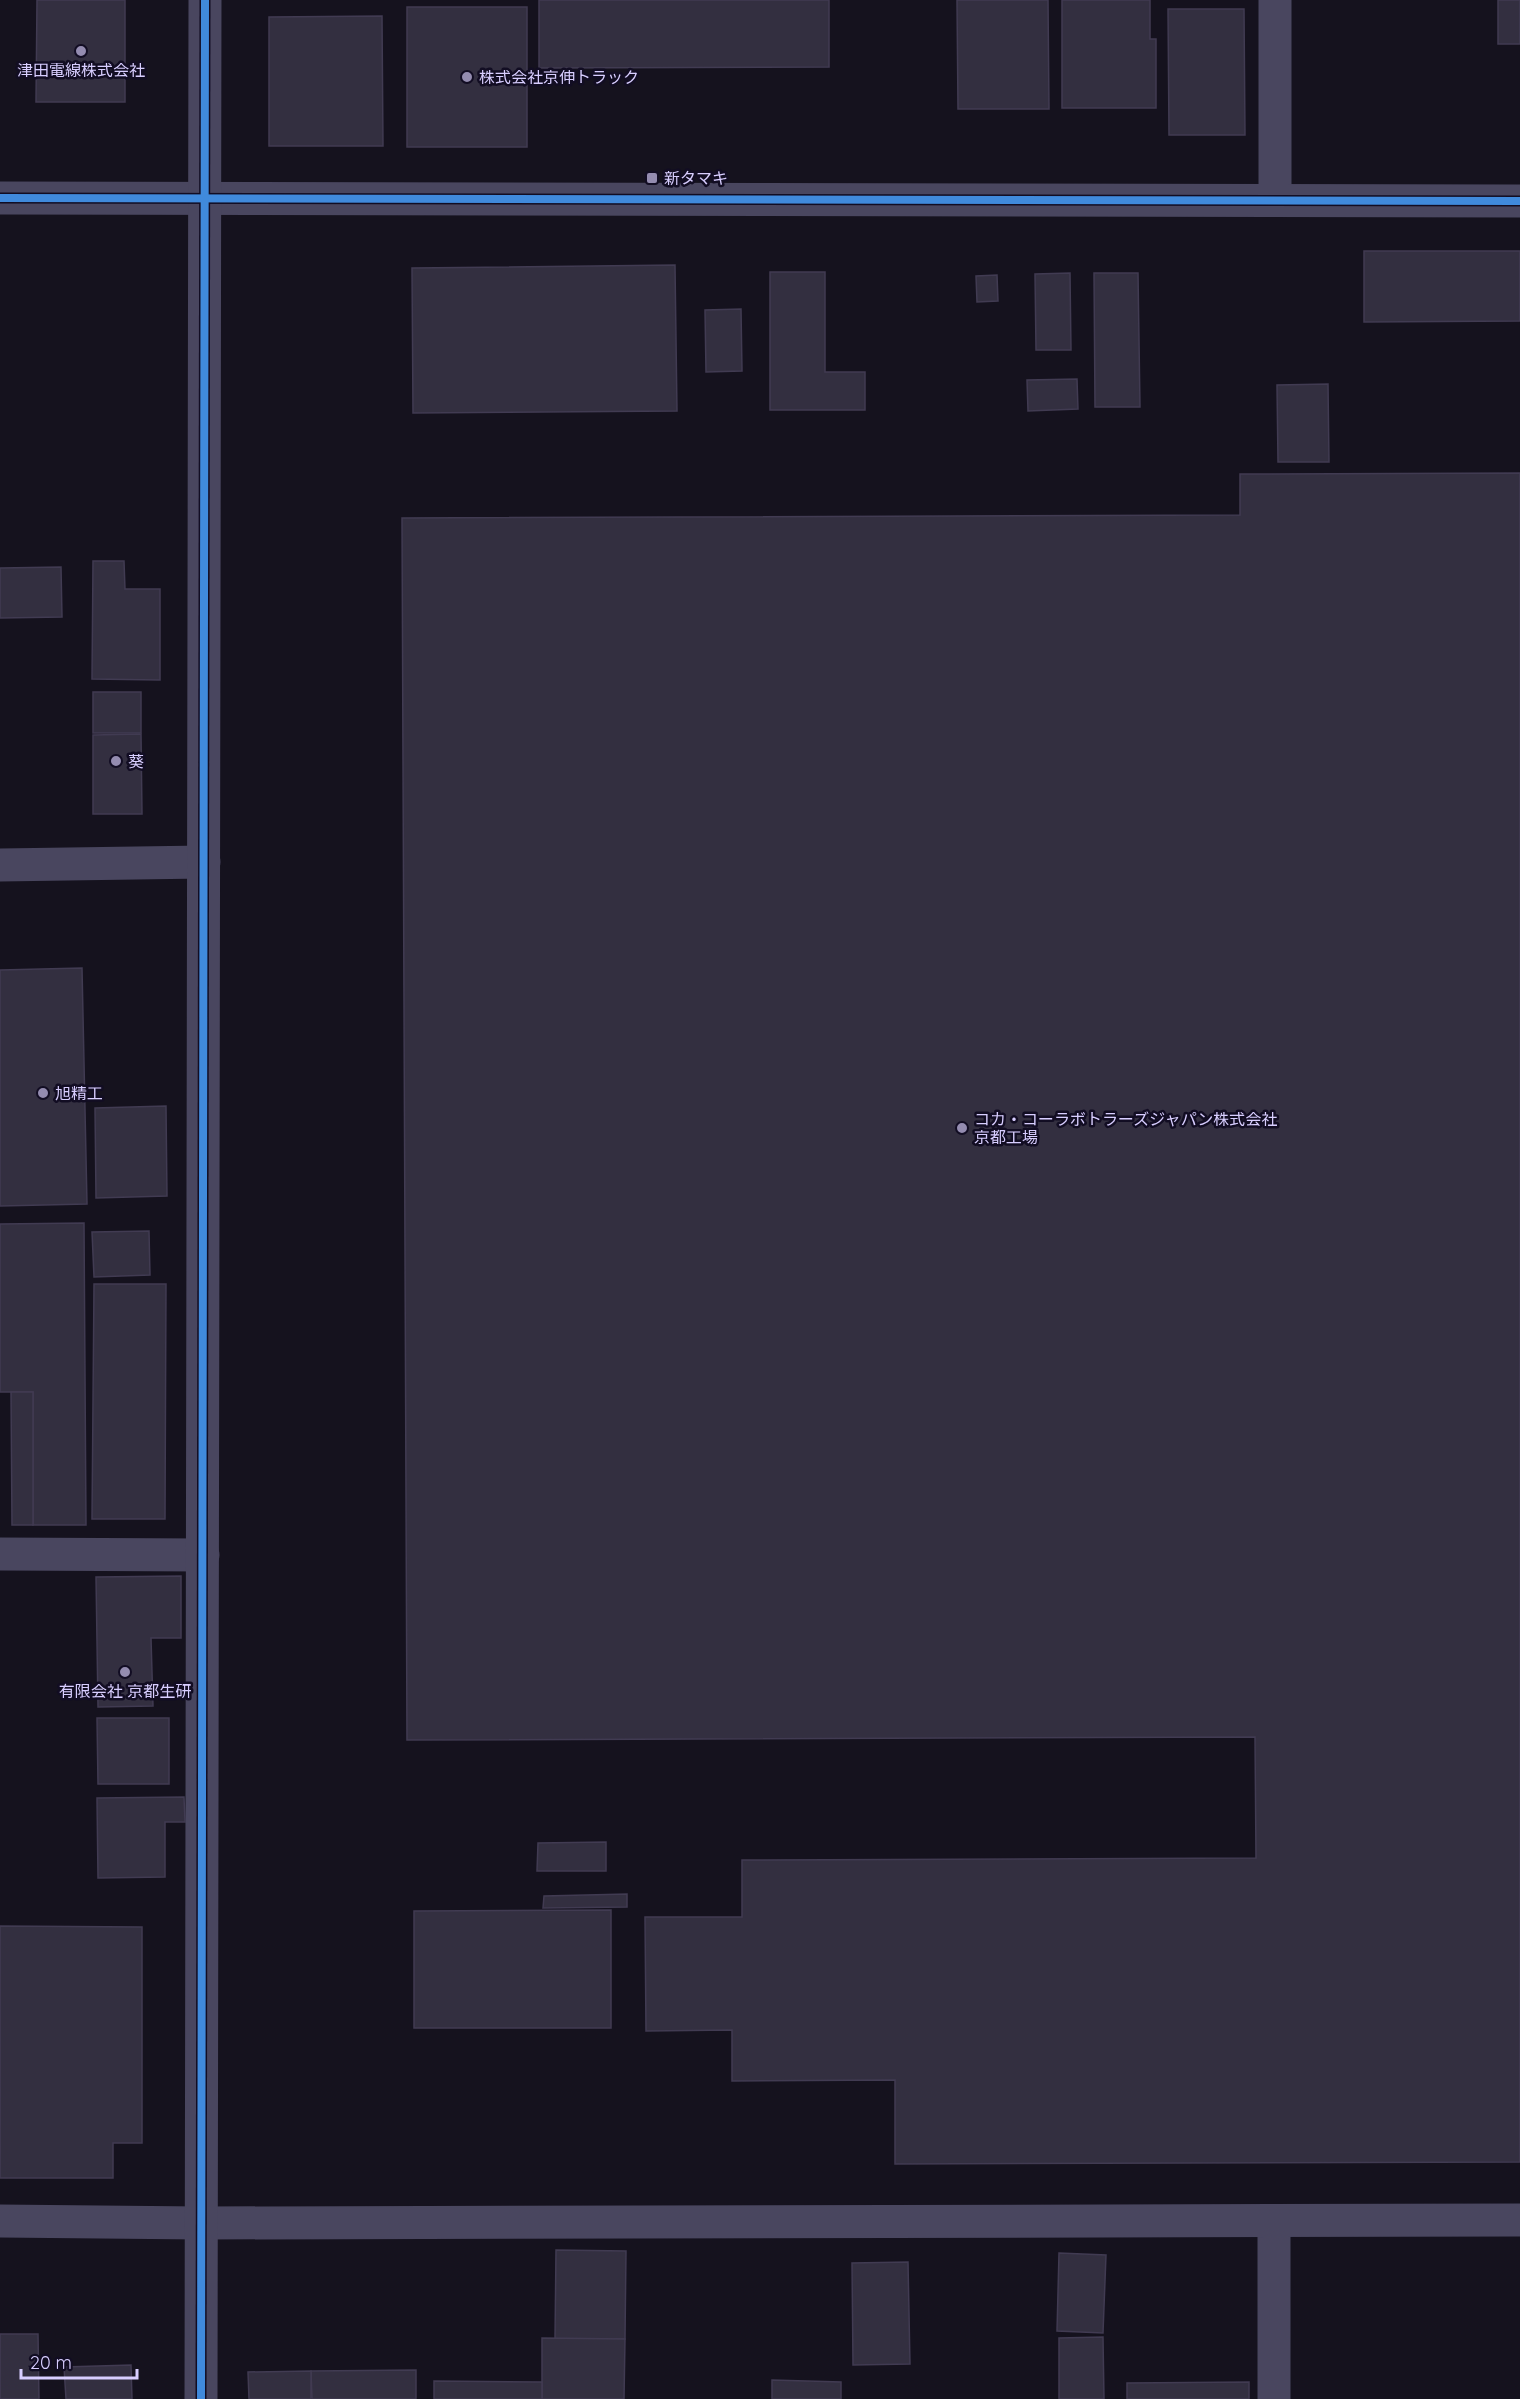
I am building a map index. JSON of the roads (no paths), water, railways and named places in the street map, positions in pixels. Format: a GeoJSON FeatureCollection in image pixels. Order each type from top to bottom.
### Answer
{"type":"FeatureCollection","features":[{"type":"Feature","properties":{"kind":"street"},"geometry":{"type":"LineString","coordinates":[[201,2399],[205,0]]}},
{"type":"Feature","properties":{"kind":"street"},"geometry":{"type":"LineString","coordinates":[[1275,0],[1275,200]]}},
{"type":"Feature","properties":{"kind":"street"},"geometry":{"type":"LineString","coordinates":[[0,198],[1520,201]]}},
{"type":"Feature","properties":{"kind":"street"},"geometry":{"type":"LineString","coordinates":[[0,865],[204,862]]}},
{"type":"Feature","properties":{"kind":"street"},"geometry":{"type":"LineString","coordinates":[[0,1554],[203,1555]]}},
{"type":"Feature","properties":{"kind":"street"},"geometry":{"type":"LineString","coordinates":[[1274,2220],[1274,2399]]}},
{"type":"Feature","properties":{"kind":"street"},"geometry":{"type":"LineString","coordinates":[[0,2222],[1520,2220]]}},
{"type":"Feature","properties":{"kind":"place","name":"津田電線株式会社"},"geometry":{"type":"Point","coordinates":[81,51]}},
{"type":"Feature","properties":{"kind":"place","name":"株式会社京伸トラック"},"geometry":{"type":"Point","coordinates":[467,77]}},
{"type":"Feature","properties":{"kind":"place","name":"新タマキ"},"geometry":{"type":"Point","coordinates":[652,178]}},
{"type":"Feature","properties":{"kind":"place","name":"葵"},"geometry":{"type":"Point","coordinates":[116,761]}},
{"type":"Feature","properties":{"kind":"place","name":"旭精工"},"geometry":{"type":"Point","coordinates":[43,1093]}},
{"type":"Feature","properties":{"kind":"place","name":"コカ・コーラボトラーズジャパン株式会社 京都工場"},"geometry":{"type":"Point","coordinates":[962,1128]}},
{"type":"Feature","properties":{"kind":"place","name":"有限会社 京都生研"},"geometry":{"type":"Point","coordinates":[125,1672]}}]}
